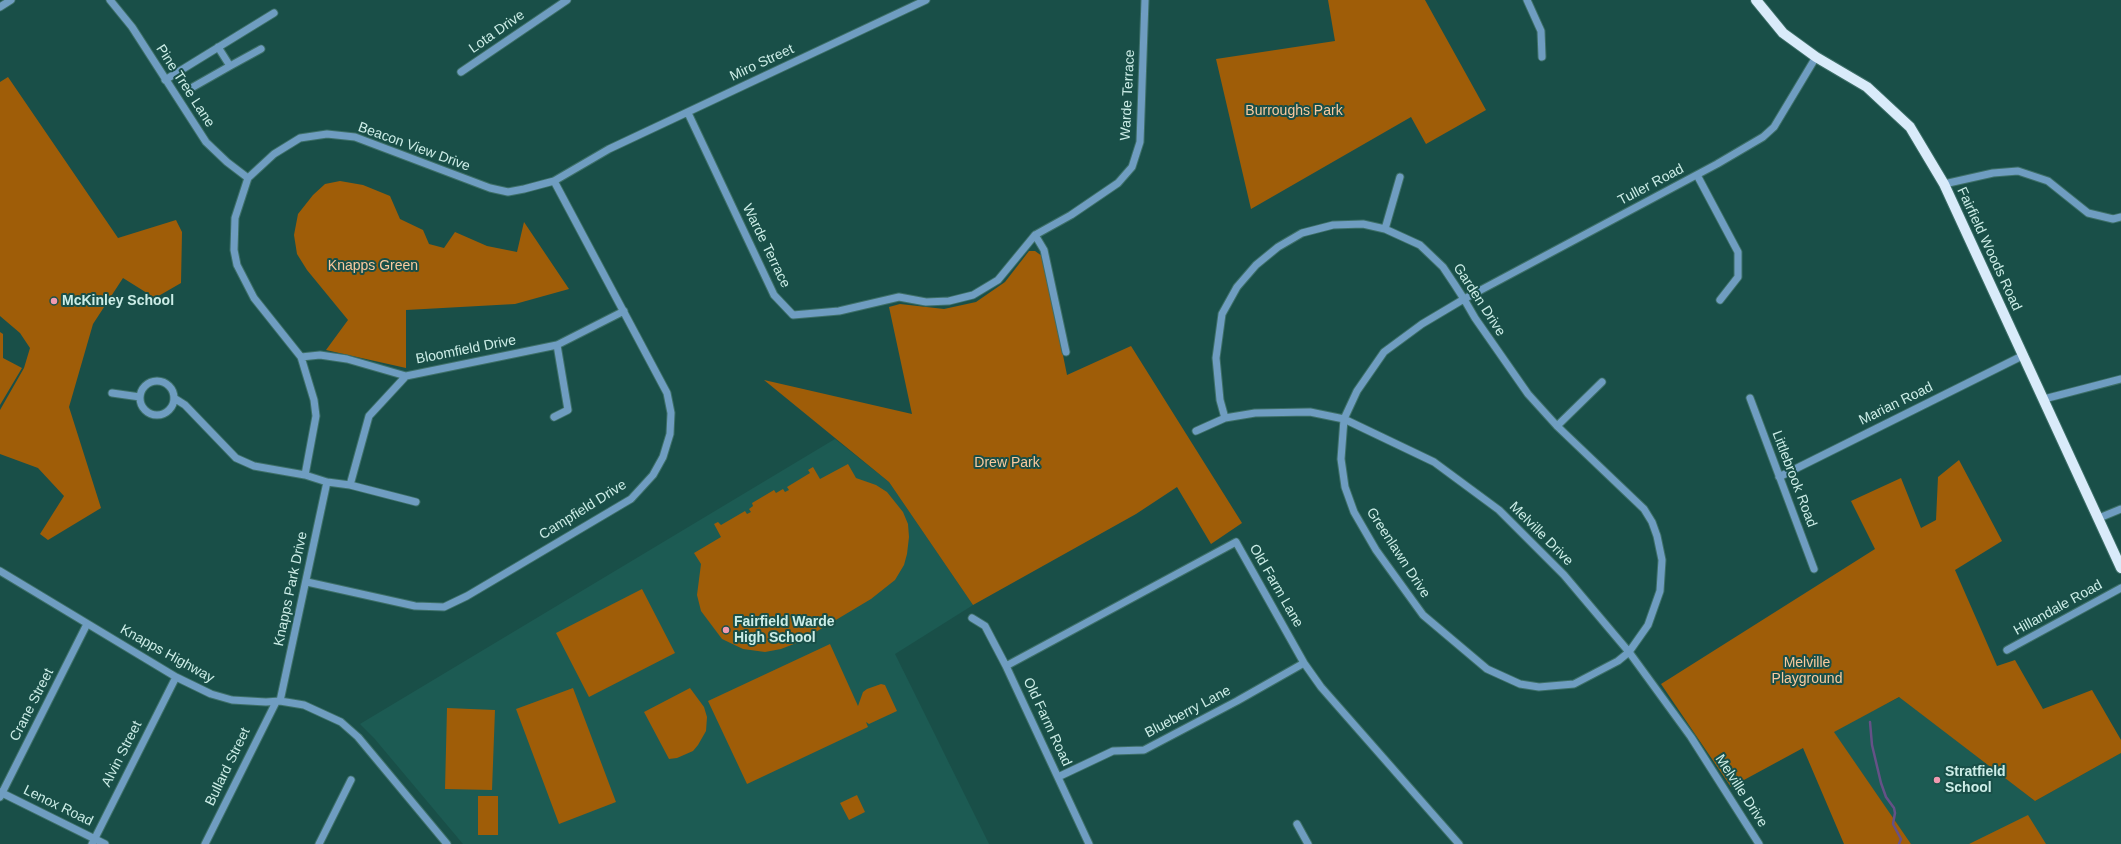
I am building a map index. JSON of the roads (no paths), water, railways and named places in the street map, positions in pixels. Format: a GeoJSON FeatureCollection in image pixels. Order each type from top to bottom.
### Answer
{"type":"FeatureCollection","features":[{"type":"Feature","properties":{"kind":"main road","name":"Fairfield Woods Road"},"geometry":{"type":"LineString","coordinates":[[1756,0],[1783,33],[1816,57],[1867,87],[1910,127],[1944,184],[2121,568]]}},
{"type":"Feature","properties":{"kind":"street"},"geometry":{"type":"LineString","coordinates":[[0,7],[11,0]]}},
{"type":"Feature","properties":{"kind":"street","name":"Pine Tree Lane"},"geometry":{"type":"LineString","coordinates":[[110,0],[132,27],[206,142],[227,162],[248,178]]}},
{"type":"Feature","properties":{"kind":"street","name":"Lota Drive"},"geometry":{"type":"LineString","coordinates":[[462,72],[566,0]]}},
{"type":"Feature","properties":{"kind":"street","name":"Miro Street"},"geometry":{"type":"LineString","coordinates":[[609,149],[926,0]]}},
{"type":"Feature","properties":{"kind":"street","name":"Warde Terrace"},"geometry":{"type":"LineString","coordinates":[[688,113],[774,295],[793,315],[839,311],[899,297],[926,302],[949,301],[973,295],[998,280],[1035,236],[1071,215],[1118,183],[1132,167],[1140,142],[1144,0]]}},
{"type":"Feature","properties":{"kind":"street"},"geometry":{"type":"LineString","coordinates":[[1527,0],[1541,31],[1542,57]]}},
{"type":"Feature","properties":{"kind":"street"},"geometry":{"type":"LineString","coordinates":[[165,80],[274,13]]}},
{"type":"Feature","properties":{"kind":"street"},"geometry":{"type":"LineString","coordinates":[[218,47],[230,66]]}},
{"type":"Feature","properties":{"kind":"street"},"geometry":{"type":"LineString","coordinates":[[193,87],[261,49]]}},
{"type":"Feature","properties":{"kind":"street","name":"Tuller Road"},"geometry":{"type":"LineString","coordinates":[[1464,299],[1748,147],[1774,127],[1816,57]]}},
{"type":"Feature","properties":{"kind":"street","name":"Beacon View Drive"},"geometry":{"type":"LineString","coordinates":[[305,475],[316,416],[314,400],[301,357],[254,298],[237,265],[233,231],[235,218],[248,178],[274,154],[300,138],[327,134],[355,137],[490,188],[508,192],[554,181],[609,149]]}},
{"type":"Feature","properties":{"kind":"street"},"geometry":{"type":"LineString","coordinates":[[1944,184],[1993,173],[2018,171],[2048,181],[2088,213],[2112,219],[2121,217]]}},
{"type":"Feature","properties":{"kind":"street"},"geometry":{"type":"LineString","coordinates":[[1697,175],[1738,252],[1738,277],[1720,300]]}},
{"type":"Feature","properties":{"kind":"street"},"geometry":{"type":"LineString","coordinates":[[1385,229],[1400,178]]}},
{"type":"Feature","properties":{"kind":"street","name":"Campfield Drive"},"geometry":{"type":"LineString","coordinates":[[307,582],[415,606],[444,607],[467,596],[631,498],[653,475],[670,434],[671,413],[667,394],[554,181]]}},
{"type":"Feature","properties":{"kind":"street","name":"Garden Drive"},"geometry":{"type":"LineString","coordinates":[[1225,418],[1220,400],[1216,358],[1222,314],[1237,287],[1256,265],[1278,247],[1302,233],[1333,224],[1363,224],[1385,229],[1420,245],[1443,267],[1509,369],[1528,394],[1557,426],[1644,509],[1657,536],[1662,560],[1660,591],[1648,625],[1629,652]]}},
{"type":"Feature","properties":{"kind":"street"},"geometry":{"type":"LineString","coordinates":[[1035,236],[1044,250],[1066,352]]}},
{"type":"Feature","properties":{"kind":"street","name":"Greenlawn Drive"},"geometry":{"type":"LineString","coordinates":[[1464,299],[1422,324],[1384,352],[1357,390],[1344,419],[1341,458],[1345,487],[1354,512],[1376,550],[1422,615],[1487,669],[1503,678],[1520,684],[1539,687],[1574,684],[1618,661],[1629,652]]}},
{"type":"Feature","properties":{"kind":"street","name":"Bloomfield Drive"},"geometry":{"type":"LineString","coordinates":[[350,485],[369,416],[406,376],[557,345],[624,311]]}},
{"type":"Feature","properties":{"kind":"street"},"geometry":{"type":"LineString","coordinates":[[554,417],[568,410],[557,345]]}},
{"type":"Feature","properties":{"kind":"street"},"geometry":{"type":"LineString","coordinates":[[301,357],[320,355],[347,359],[406,376]]}},
{"type":"Feature","properties":{"kind":"street","name":"Marian Road"},"geometry":{"type":"LineString","coordinates":[[1779,477],[2024,355]]}},
{"type":"Feature","properties":{"kind":"street"},"geometry":{"type":"LineString","coordinates":[[2044,400],[2121,379]]}},
{"type":"Feature","properties":{"kind":"street"},"geometry":{"type":"LineString","coordinates":[[174,398],[170,409],[155,415],[145,410],[140,397],[144,387],[149,383],[160,381],[169,386],[174,398],[185,404],[236,458],[254,466],[305,475],[327,482],[350,485],[416,502]]}},
{"type":"Feature","properties":{"kind":"street"},"geometry":{"type":"LineString","coordinates":[[1557,426],[1602,382]]}},
{"type":"Feature","properties":{"kind":"street"},"geometry":{"type":"LineString","coordinates":[[112,393],[140,397]]}},
{"type":"Feature","properties":{"kind":"street","name":"Littlebrook Road"},"geometry":{"type":"LineString","coordinates":[[1750,398],[1814,569]]}},
{"type":"Feature","properties":{"kind":"street","name":"Melville Drive"},"geometry":{"type":"LineString","coordinates":[[1196,431],[1225,418],[1255,412],[1310,412],[1344,419],[1434,462],[1499,510],[1564,575],[1629,652],[1691,737],[1759,844]]}},
{"type":"Feature","properties":{"kind":"street","name":"Knapps Park Drive"},"geometry":{"type":"LineString","coordinates":[[278,702],[307,582],[327,482]]}},
{"type":"Feature","properties":{"kind":"street"},"geometry":{"type":"LineString","coordinates":[[2099,518],[2121,509]]}},
{"type":"Feature","properties":{"kind":"street","name":"Old Farm Lane"},"geometry":{"type":"LineString","coordinates":[[1006,666],[1236,542],[1304,663],[1321,687],[1459,844]]}},
{"type":"Feature","properties":{"kind":"street","name":"Knapps Highway"},"geometry":{"type":"LineString","coordinates":[[0,571],[86,624],[210,694],[232,700],[304,705],[341,722],[358,738],[447,844]]}},
{"type":"Feature","properties":{"kind":"street","name":"Hillandale Road"},"geometry":{"type":"LineString","coordinates":[[2007,650],[2121,588]]}},
{"type":"Feature","properties":{"kind":"street","name":"Old Farm Road"},"geometry":{"type":"LineString","coordinates":[[972,618],[985,626],[1006,666],[1089,844]]}},
{"type":"Feature","properties":{"kind":"street","name":"Crane Street"},"geometry":{"type":"LineString","coordinates":[[1,794],[86,624]]}},
{"type":"Feature","properties":{"kind":"street","name":"Blueberry Lane"},"geometry":{"type":"LineString","coordinates":[[1058,777],[1113,751],[1144,750],[1304,663]]}},
{"type":"Feature","properties":{"kind":"street","name":"Alvin Street"},"geometry":{"type":"LineString","coordinates":[[93,841],[176,676]]}},
{"type":"Feature","properties":{"kind":"street","name":"Bullard Street"},"geometry":{"type":"LineString","coordinates":[[205,844],[278,702]]}},
{"type":"Feature","properties":{"kind":"street"},"geometry":{"type":"LineString","coordinates":[[319,844],[351,780]]}},
{"type":"Feature","properties":{"kind":"street","name":"Lenox Road"},"geometry":{"type":"LineString","coordinates":[[1,794],[93,841],[106,844]]}},
{"type":"Feature","properties":{"kind":"street"},"geometry":{"type":"LineString","coordinates":[[1297,824],[1308,844]]}},
{"type":"Feature","properties":{"kind":"waterway"},"geometry":{"type":"LineString","coordinates":[[1870,722],[1872,745],[1881,783],[1886,797],[1894,808],[1895,813],[1893,824],[1901,839],[1899,844]]}},
{"type":"Feature","properties":{"kind":"place","name":"McKinley School"},"geometry":{"type":"Point","coordinates":[54,301]}},
{"type":"Feature","properties":{"kind":"place","name":"Fairfield Warde High School"},"geometry":{"type":"Point","coordinates":[726,630]}},
{"type":"Feature","properties":{"kind":"place","name":"Stratfield School"},"geometry":{"type":"Point","coordinates":[1937,780]}},
{"type":"Feature","properties":{"kind":"park label","name":"Burroughs Park"},"geometry":{"type":"Point","coordinates":[1294,111]}},
{"type":"Feature","properties":{"kind":"park label","name":"Knapps Green"},"geometry":{"type":"Point","coordinates":[373,266]}},
{"type":"Feature","properties":{"kind":"park label","name":"Drew Park"},"geometry":{"type":"Point","coordinates":[1007,463]}},
{"type":"Feature","properties":{"kind":"park label","name":"Melville Playground"},"geometry":{"type":"Point","coordinates":[1807,672]}}]}
